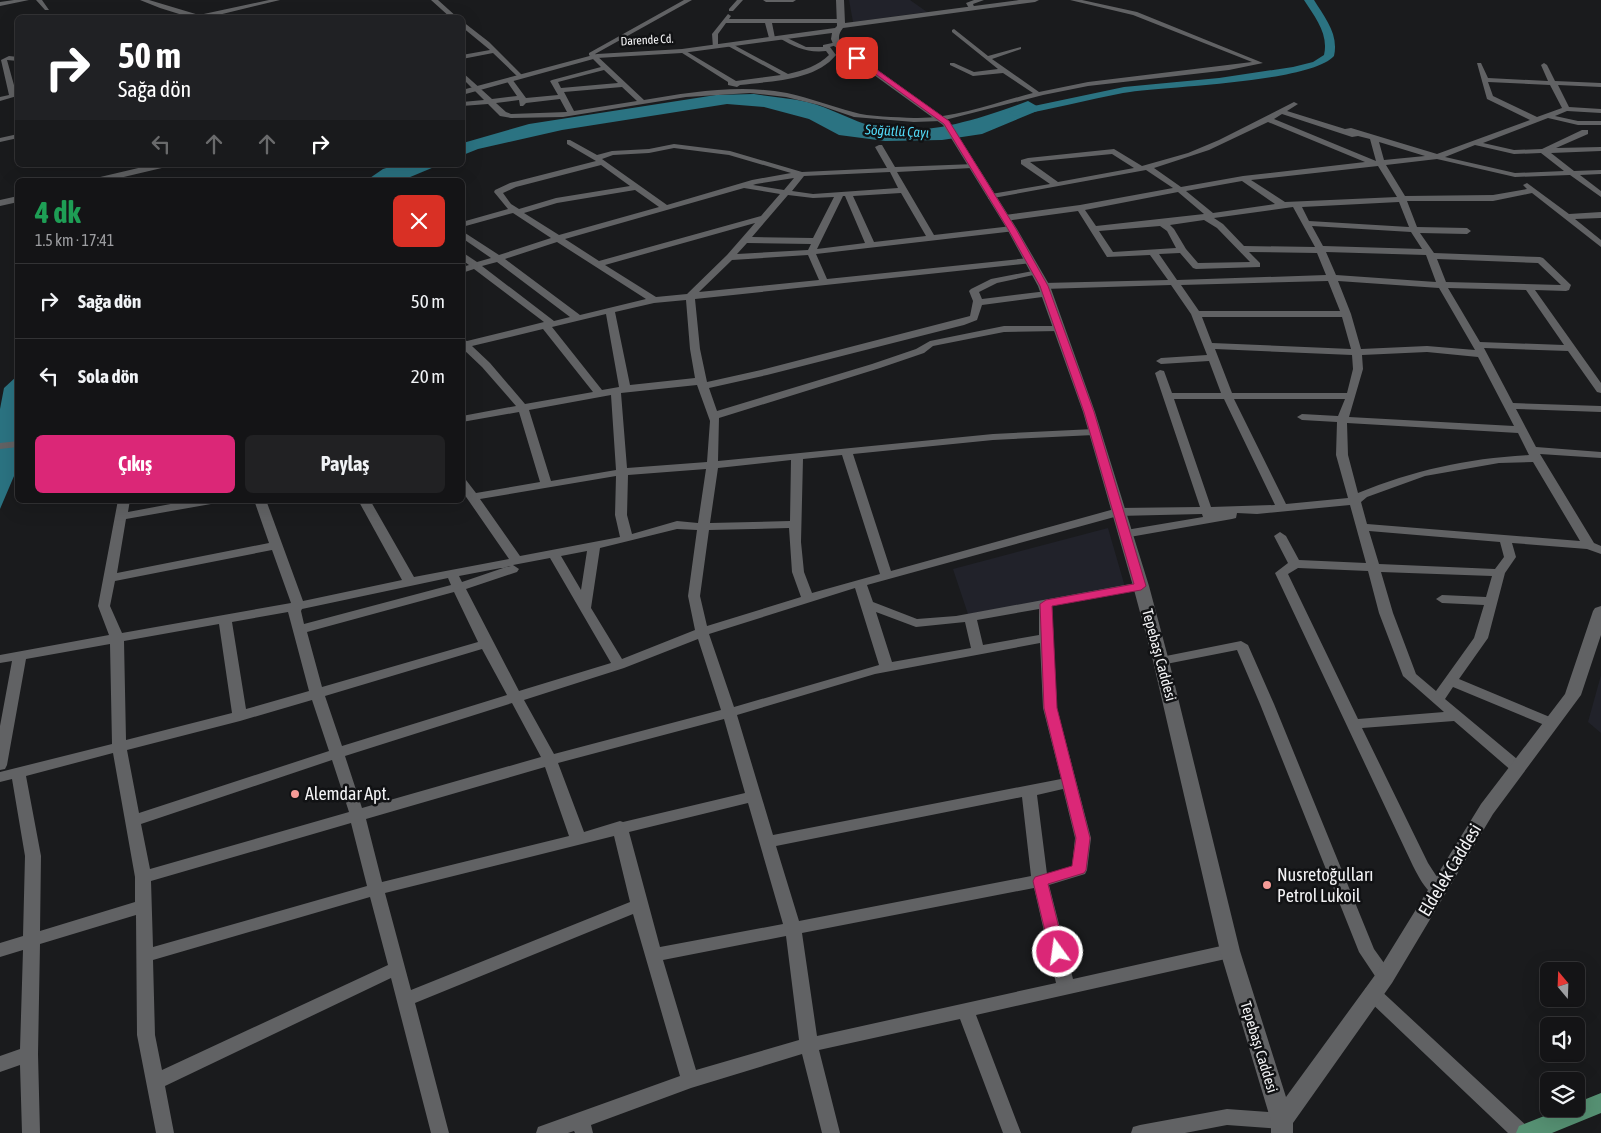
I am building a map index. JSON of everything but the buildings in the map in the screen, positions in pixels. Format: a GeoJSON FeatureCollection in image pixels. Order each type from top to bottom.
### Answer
{"type":"FeatureCollection","features":[{"type":"Feature","properties":{"kind":"main road"},"geometry":{"type":"LineString","coordinates":[[837,44],[834,39],[835,32],[840,26],[840,0]]}},
{"type":"Feature","properties":{"kind":"main road","name":"Darende Cd."},"geometry":{"type":"LineString","coordinates":[[465,92],[593,56],[682,51],[716,47],[978,3],[1035,0]]}},
{"type":"Feature","properties":{"kind":"main road","name":"Tepebaşı Caddesi"},"geometry":{"type":"LineString","coordinates":[[837,44],[943,121],[959,141],[1045,290],[1094,432],[1141,586],[1162,661],[1230,951],[1282,1127]]}},
{"type":"Feature","properties":{"kind":"main road"},"geometry":{"type":"LineString","coordinates":[[106,178],[146,167]]}},
{"type":"Feature","properties":{"kind":"main road"},"geometry":{"type":"LineString","coordinates":[[0,203],[15,200]]}},
{"type":"Feature","properties":{"kind":"main road","name":"Eldelek Caddesi"},"geometry":{"type":"LineString","coordinates":[[1282,1127],[1372,993],[1386,977],[1487,809],[1573,695],[1601,611]]}},
{"type":"Feature","properties":{"kind":"main road"},"geometry":{"type":"LineString","coordinates":[[1527,1133],[1601,1103]]}},
{"type":"Feature","properties":{"kind":"street"},"geometry":{"type":"LineString","coordinates":[[0,4],[26,0]]}},
{"type":"Feature","properties":{"kind":"street"},"geometry":{"type":"LineString","coordinates":[[39,0],[47,9]]}},
{"type":"Feature","properties":{"kind":"street"},"geometry":{"type":"LineString","coordinates":[[143,0],[150,4],[191,15]]}},
{"type":"Feature","properties":{"kind":"street"},"geometry":{"type":"LineString","coordinates":[[208,15],[277,0]]}},
{"type":"Feature","properties":{"kind":"street"},"geometry":{"type":"LineString","coordinates":[[434,0],[452,15]]}},
{"type":"Feature","properties":{"kind":"street"},"geometry":{"type":"LineString","coordinates":[[643,103],[591,54],[689,0]]}},
{"type":"Feature","properties":{"kind":"street"},"geometry":{"type":"LineString","coordinates":[[716,47],[715,34],[740,0]]}},
{"type":"Feature","properties":{"kind":"street"},"geometry":{"type":"LineString","coordinates":[[766,0],[793,0]]}},
{"type":"Feature","properties":{"kind":"street"},"geometry":{"type":"LineString","coordinates":[[465,77],[503,114],[528,116],[572,114],[686,95],[750,90],[786,95],[821,103],[854,115],[943,121],[1038,94],[1100,82],[1229,68],[1260,62],[1135,14],[1073,0]]}},
{"type":"Feature","properties":{"kind":"street"},"geometry":{"type":"LineString","coordinates":[[150,4],[165,1]]}},
{"type":"Feature","properties":{"kind":"street"},"geometry":{"type":"LineString","coordinates":[[724,21],[768,21],[840,26]]}},
{"type":"Feature","properties":{"kind":"street"},"geometry":{"type":"LineString","coordinates":[[768,21],[776,38],[803,50],[825,48],[828,45],[837,44]]}},
{"type":"Feature","properties":{"kind":"street"},"geometry":{"type":"LineString","coordinates":[[465,26],[495,51],[521,77]]}},
{"type":"Feature","properties":{"kind":"street"},"geometry":{"type":"LineString","coordinates":[[954,31],[1003,71],[1038,94]]}},
{"type":"Feature","properties":{"kind":"street"},"geometry":{"type":"LineString","coordinates":[[730,45],[786,75]]}},
{"type":"Feature","properties":{"kind":"street"},"geometry":{"type":"LineString","coordinates":[[686,95],[701,90],[812,69],[830,60],[833,55],[825,48]]}},
{"type":"Feature","properties":{"kind":"street"},"geometry":{"type":"LineString","coordinates":[[987,59],[1019,48]]}},
{"type":"Feature","properties":{"kind":"street"},"geometry":{"type":"LineString","coordinates":[[465,56],[495,51]]}},
{"type":"Feature","properties":{"kind":"street"},"geometry":{"type":"LineString","coordinates":[[682,51],[734,84],[750,90]]}},
{"type":"Feature","properties":{"kind":"street"},"geometry":{"type":"LineString","coordinates":[[0,99],[13,96],[3,58]]}},
{"type":"Feature","properties":{"kind":"street"},"geometry":{"type":"LineString","coordinates":[[952,64],[969,74],[1003,71]]}},
{"type":"Feature","properties":{"kind":"street"},"geometry":{"type":"LineString","coordinates":[[1479,64],[1490,98],[1537,120]]}},
{"type":"Feature","properties":{"kind":"street"},"geometry":{"type":"LineString","coordinates":[[1544,65],[1566,109]]}},
{"type":"Feature","properties":{"kind":"street"},"geometry":{"type":"LineString","coordinates":[[572,114],[554,81],[606,68]]}},
{"type":"Feature","properties":{"kind":"street"},"geometry":{"type":"LineString","coordinates":[[510,80],[522,99],[528,116]]}},
{"type":"Feature","properties":{"kind":"street"},"geometry":{"type":"LineString","coordinates":[[1485,80],[1601,85]]}},
{"type":"Feature","properties":{"kind":"street"},"geometry":{"type":"LineString","coordinates":[[465,104],[489,100],[522,99],[624,85]]}},
{"type":"Feature","properties":{"kind":"street"},"geometry":{"type":"LineString","coordinates":[[991,197],[1144,168],[1176,160],[1201,151],[1268,119],[1294,104]]}},
{"type":"Feature","properties":{"kind":"street"},"geometry":{"type":"LineString","coordinates":[[730,257],[811,252],[932,239],[1080,208],[1243,178],[1437,156],[1566,109],[1601,111]]}},
{"type":"Feature","properties":{"kind":"street"},"geometry":{"type":"LineString","coordinates":[[1281,111],[1374,140],[1515,175],[1601,172]]}},
{"type":"Feature","properties":{"kind":"street"},"geometry":{"type":"LineString","coordinates":[[1546,116],[1601,124]]}},
{"type":"Feature","properties":{"kind":"street"},"geometry":{"type":"LineString","coordinates":[[1268,119],[1289,130],[1377,162]]}},
{"type":"Feature","properties":{"kind":"street"},"geometry":{"type":"LineString","coordinates":[[1578,122],[1594,142]]}},
{"type":"Feature","properties":{"kind":"street"},"geometry":{"type":"LineString","coordinates":[[1348,130],[1374,140]]}},
{"type":"Feature","properties":{"kind":"street"},"geometry":{"type":"LineString","coordinates":[[0,140],[15,137]]}},
{"type":"Feature","properties":{"kind":"street"},"geometry":{"type":"LineString","coordinates":[[1374,140],[1377,162],[1402,199],[1414,230],[1430,254],[1442,285],[1480,349],[1535,454],[1589,545]]}},
{"type":"Feature","properties":{"kind":"street"},"geometry":{"type":"LineString","coordinates":[[570,142],[599,160],[666,208]]}},
{"type":"Feature","properties":{"kind":"street"},"geometry":{"type":"LineString","coordinates":[[1475,142],[1500,150],[1543,151],[1594,142]]}},
{"type":"Feature","properties":{"kind":"street"},"geometry":{"type":"LineString","coordinates":[[1543,151],[1594,142]]}},
{"type":"Feature","properties":{"kind":"street"},"geometry":{"type":"LineString","coordinates":[[654,300],[508,206],[498,192],[513,185],[622,152],[649,151],[674,146],[730,154],[802,174]]}},
{"type":"Feature","properties":{"kind":"street"},"geometry":{"type":"LineString","coordinates":[[880,147],[932,239]]}},
{"type":"Feature","properties":{"kind":"street"},"geometry":{"type":"LineString","coordinates":[[1057,185],[1024,162],[1114,151],[1179,189],[1220,226],[1257,265],[1196,266],[1182,250],[1170,229],[1162,223]]}},
{"type":"Feature","properties":{"kind":"street"},"geometry":{"type":"LineString","coordinates":[[1543,151],[1601,195]]}},
{"type":"Feature","properties":{"kind":"street"},"geometry":{"type":"LineString","coordinates":[[465,269],[559,238],[787,175],[972,166]]}},
{"type":"Feature","properties":{"kind":"street"},"geometry":{"type":"LineString","coordinates":[[690,296],[730,257],[802,174]]}},
{"type":"Feature","properties":{"kind":"street"},"geometry":{"type":"LineString","coordinates":[[1515,175],[1601,244]]}},
{"type":"Feature","properties":{"kind":"street"},"geometry":{"type":"LineString","coordinates":[[1243,178],[1283,205]]}},
{"type":"Feature","properties":{"kind":"street"},"geometry":{"type":"LineString","coordinates":[[744,186],[813,196],[903,190]]}},
{"type":"Feature","properties":{"kind":"street"},"geometry":{"type":"LineString","coordinates":[[465,225],[556,201],[637,187]]}},
{"type":"Feature","properties":{"kind":"street"},"geometry":{"type":"LineString","coordinates":[[1092,229],[1162,223],[1283,205],[1402,199],[1493,198],[1533,190]]}},
{"type":"Feature","properties":{"kind":"street"},"geometry":{"type":"LineString","coordinates":[[824,282],[811,252],[844,193]]}},
{"type":"Feature","properties":{"kind":"street"},"geometry":{"type":"LineString","coordinates":[[844,193],[871,246]]}},
{"type":"Feature","properties":{"kind":"street"},"geometry":{"type":"LineString","coordinates":[[1296,204],[1307,223],[1332,278],[1346,314],[1357,352],[1358,369],[1342,421],[1342,455],[1386,613],[1410,676],[1518,768]]}},
{"type":"Feature","properties":{"kind":"street"},"geometry":{"type":"LineString","coordinates":[[1080,208],[1110,255],[1182,250]]}},
{"type":"Feature","properties":{"kind":"street"},"geometry":{"type":"LineString","coordinates":[[1567,217],[1601,215]]}},
{"type":"Feature","properties":{"kind":"street"},"geometry":{"type":"LineString","coordinates":[[598,264],[764,218]]}},
{"type":"Feature","properties":{"kind":"street"},"geometry":{"type":"LineString","coordinates":[[1307,223],[1414,230],[1467,231]]}},
{"type":"Feature","properties":{"kind":"street"},"geometry":{"type":"LineString","coordinates":[[465,236],[499,258],[578,318]]}},
{"type":"Feature","properties":{"kind":"street"},"geometry":{"type":"LineString","coordinates":[[744,240],[817,240]]}},
{"type":"Feature","properties":{"kind":"street"},"geometry":{"type":"LineString","coordinates":[[978,302],[1000,302],[1045,290],[1174,283],[1332,278],[1530,289],[1566,288],[1566,285],[1540,260],[1430,254],[1242,248]]}},
{"type":"Feature","properties":{"kind":"street"},"geometry":{"type":"LineString","coordinates":[[1153,252],[1196,314],[1228,397],[1282,507]]}},
{"type":"Feature","properties":{"kind":"street"},"geometry":{"type":"LineString","coordinates":[[465,257],[548,325],[600,394]]}},
{"type":"Feature","properties":{"kind":"street"},"geometry":{"type":"LineString","coordinates":[[465,344],[654,300],[824,282],[1032,267]]}},
{"type":"Feature","properties":{"kind":"street"},"geometry":{"type":"LineString","coordinates":[[465,418],[620,390],[702,384],[745,378],[899,337],[949,327],[974,318],[978,302],[974,291],[1032,267]]}},
{"type":"Feature","properties":{"kind":"street"},"geometry":{"type":"LineString","coordinates":[[1530,289],[1571,348],[1596,375],[1601,390]]}},
{"type":"Feature","properties":{"kind":"street"},"geometry":{"type":"LineString","coordinates":[[690,296],[695,348],[702,384],[715,421],[705,527],[694,596],[702,632],[729,713],[793,928],[809,1045],[831,1133]]}},
{"type":"Feature","properties":{"kind":"street"},"geometry":{"type":"LineString","coordinates":[[610,310],[620,390],[621,515],[627,539]]}},
{"type":"Feature","properties":{"kind":"street"},"geometry":{"type":"LineString","coordinates":[[1196,314],[1346,314]]}},
{"type":"Feature","properties":{"kind":"street"},"geometry":{"type":"LineString","coordinates":[[713,416],[920,352],[930,344],[1004,329],[1059,328]]}},
{"type":"Feature","properties":{"kind":"street"},"geometry":{"type":"LineString","coordinates":[[465,346],[486,365],[523,408],[546,484]]}},
{"type":"Feature","properties":{"kind":"street"},"geometry":{"type":"LineString","coordinates":[[1209,346],[1357,352],[1571,348]]}},
{"type":"Feature","properties":{"kind":"street"},"geometry":{"type":"LineString","coordinates":[[1162,361],[1213,358]]}},
{"type":"Feature","properties":{"kind":"street"},"geometry":{"type":"LineString","coordinates":[[1160,373],[1208,514]]}},
{"type":"Feature","properties":{"kind":"street"},"geometry":{"type":"LineString","coordinates":[[1168,396],[1351,396]]}},
{"type":"Feature","properties":{"kind":"street"},"geometry":{"type":"LineString","coordinates":[[1510,406],[1601,409]]}},
{"type":"Feature","properties":{"kind":"street"},"geometry":{"type":"LineString","coordinates":[[1302,417],[1342,421],[1522,430]]}},
{"type":"Feature","properties":{"kind":"street"},"geometry":{"type":"LineString","coordinates":[[474,497],[622,472],[993,437],[1094,432]]}},
{"type":"Feature","properties":{"kind":"street"},"geometry":{"type":"LineString","coordinates":[[0,446],[15,444]]}},
{"type":"Feature","properties":{"kind":"street"},"geometry":{"type":"LineString","coordinates":[[846,452],[887,576]]}},
{"type":"Feature","properties":{"kind":"street"},"geometry":{"type":"LineString","coordinates":[[133,821],[337,753],[619,665],[702,632],[808,598],[1118,512],[1208,514],[1355,501],[1363,495],[1423,474],[1499,460],[1535,454],[1601,456]]}},
{"type":"Feature","properties":{"kind":"street"},"geometry":{"type":"LineString","coordinates":[[796,456],[795,524],[798,572],[808,598]]}},
{"type":"Feature","properties":{"kind":"street"},"geometry":{"type":"LineString","coordinates":[[465,486],[517,561]]}},
{"type":"Feature","properties":{"kind":"street"},"geometry":{"type":"LineString","coordinates":[[123,503],[104,606],[117,638],[119,746],[143,877],[146,1035],[165,1133]]}},
{"type":"Feature","properties":{"kind":"street"},"geometry":{"type":"LineString","coordinates":[[120,518],[196,503]]}},
{"type":"Feature","properties":{"kind":"street"},"geometry":{"type":"LineString","coordinates":[[261,503],[298,606]]}},
{"type":"Feature","properties":{"kind":"street"},"geometry":{"type":"LineString","coordinates":[[366,503],[410,582]]}},
{"type":"Feature","properties":{"kind":"street"},"geometry":{"type":"LineString","coordinates":[[1124,534],[1208,514]]}},
{"type":"Feature","properties":{"kind":"street"},"geometry":{"type":"LineString","coordinates":[[299,630],[517,561],[627,539],[677,525],[705,527],[795,524]]}},
{"type":"Feature","properties":{"kind":"street"},"geometry":{"type":"LineString","coordinates":[[1362,527],[1589,545],[1601,550]]}},
{"type":"Feature","properties":{"kind":"street"},"geometry":{"type":"LineString","coordinates":[[1280,536],[1295,564]]}},
{"type":"Feature","properties":{"kind":"street"},"geometry":{"type":"LineString","coordinates":[[1437,700],[1481,638],[1499,573],[1510,557],[1505,538]]}},
{"type":"Feature","properties":{"kind":"street"},"geometry":{"type":"LineString","coordinates":[[109,578],[276,545]]}},
{"type":"Feature","properties":{"kind":"street"},"geometry":{"type":"LineString","coordinates":[[585,608],[594,546]]}},
{"type":"Feature","properties":{"kind":"street"},"geometry":{"type":"LineString","coordinates":[[554,554],[619,665]]}},
{"type":"Feature","properties":{"kind":"street"},"geometry":{"type":"LineString","coordinates":[[0,659],[225,620],[410,582],[456,580],[523,566],[530,562],[530,558]]}},
{"type":"Feature","properties":{"kind":"street"},"geometry":{"type":"LineString","coordinates":[[1438,890],[1421,866],[1281,573],[1295,564],[1374,569],[1499,573]]}},
{"type":"Feature","properties":{"kind":"street"},"geometry":{"type":"LineString","coordinates":[[456,580],[514,698],[550,760],[578,838]]}},
{"type":"Feature","properties":{"kind":"street"},"geometry":{"type":"LineString","coordinates":[[860,583],[887,668]]}},
{"type":"Feature","properties":{"kind":"street"},"geometry":{"type":"LineString","coordinates":[[868,605],[916,623],[970,618],[1141,586]]}},
{"type":"Feature","properties":{"kind":"street"},"geometry":{"type":"LineString","coordinates":[[1442,599],[1492,601]]}},
{"type":"Feature","properties":{"kind":"street"},"geometry":{"type":"LineString","coordinates":[[654,955],[1040,881],[1079,870],[1083,838],[1050,708],[1046,604]]}},
{"type":"Feature","properties":{"kind":"street"},"geometry":{"type":"LineString","coordinates":[[298,606],[294,611],[299,630],[317,693],[357,815],[440,1133]]}},
{"type":"Feature","properties":{"kind":"street"},"geometry":{"type":"LineString","coordinates":[[970,618],[978,651]]}},
{"type":"Feature","properties":{"kind":"street"},"geometry":{"type":"LineString","coordinates":[[225,620],[240,716]]}},
{"type":"Feature","properties":{"kind":"street"},"geometry":{"type":"LineString","coordinates":[[143,877],[550,760],[729,713],[887,668],[1046,638]]}},
{"type":"Feature","properties":{"kind":"street"},"geometry":{"type":"LineString","coordinates":[[0,777],[240,716],[486,644]]}},
{"type":"Feature","properties":{"kind":"street"},"geometry":{"type":"LineString","coordinates":[[1162,661],[1241,645],[1268,704],[1290,766],[1367,952],[1386,977]]}},
{"type":"Feature","properties":{"kind":"street"},"geometry":{"type":"LineString","coordinates":[[0,764],[20,656]]}},
{"type":"Feature","properties":{"kind":"street"},"geometry":{"type":"LineString","coordinates":[[1451,681],[1552,723]]}},
{"type":"Feature","properties":{"kind":"street"},"geometry":{"type":"LineString","coordinates":[[1353,724],[1456,716]]}},
{"type":"Feature","properties":{"kind":"street"},"geometry":{"type":"LineString","coordinates":[[18,772],[33,856],[29,1054],[31,1133]]}},
{"type":"Feature","properties":{"kind":"street"},"geometry":{"type":"LineString","coordinates":[[767,842],[1069,783]]}},
{"type":"Feature","properties":{"kind":"street"},"geometry":{"type":"LineString","coordinates":[[1029,791],[1040,881],[1066,987]]}},
{"type":"Feature","properties":{"kind":"street"},"geometry":{"type":"LineString","coordinates":[[145,956],[377,889],[620,827],[753,796]]}},
{"type":"Feature","properties":{"kind":"street"},"geometry":{"type":"LineString","coordinates":[[620,827],[639,905],[690,1080]]}},
{"type":"Feature","properties":{"kind":"street"},"geometry":{"type":"LineString","coordinates":[[405,1000],[639,905]]}},
{"type":"Feature","properties":{"kind":"street"},"geometry":{"type":"LineString","coordinates":[[0,950],[144,906]]}},
{"type":"Feature","properties":{"kind":"street"},"geometry":{"type":"LineString","coordinates":[[545,1133],[582,1126],[690,1080],[809,1045],[1230,951]]}},
{"type":"Feature","properties":{"kind":"street"},"geometry":{"type":"LineString","coordinates":[[155,1082],[397,968]]}},
{"type":"Feature","properties":{"kind":"street"},"geometry":{"type":"LineString","coordinates":[[1372,993],[1521,1133]]}},
{"type":"Feature","properties":{"kind":"street"},"geometry":{"type":"LineString","coordinates":[[965,1009],[1012,1133]]}},
{"type":"Feature","properties":{"kind":"street"},"geometry":{"type":"LineString","coordinates":[[0,1064],[29,1054]]}},
{"type":"Feature","properties":{"kind":"street"},"geometry":{"type":"LineString","coordinates":[[1140,1133],[1227,1117],[1282,1127]]}},
{"type":"Feature","properties":{"kind":"shaded area"},"geometry":{"type":"Polygon","coordinates":[[[849,0],[910,0],[927,12],[853,22],[849,0]]]}},
{"type":"Feature","properties":{"kind":"shaded area"},"geometry":{"type":"Polygon","coordinates":[[[1108,528],[1125,587],[968,614],[953,569],[1108,528]]]}},
{"type":"Feature","properties":{"kind":"shaded area"},"geometry":{"type":"Polygon","coordinates":[[[1601,675],[1601,733],[1588,722],[1601,675]]]}},
{"type":"Feature","properties":{"kind":"water"},"geometry":{"type":"Polygon","coordinates":[[[754,94],[794,99],[825,108],[875,127],[893,130],[933,128],[953,124],[993,114],[1028,101],[1042,109],[982,134],[942,140],[885,141],[839,135],[809,119],[764,107],[727,104],[562,130],[478,149],[465,154],[465,142],[529,124],[716,95],[754,94]]]}},
{"type":"Feature","properties":{"kind":"water"},"geometry":{"type":"Polygon","coordinates":[[[390,167],[434,167],[408,178],[370,178],[390,167]]]}},
{"type":"Feature","properties":{"kind":"water"},"geometry":{"type":"Polygon","coordinates":[[[15,378],[15,474],[0,509],[0,409],[4,388],[15,378]]]}},
{"type":"Feature","properties":{"kind":"waterway","name":"Söğütlü Çayı"},"geometry":{"type":"LineString","coordinates":[[1015,113],[1124,90],[1219,81],[1293,70],[1317,64],[1329,56],[1331,41],[1325,26],[1309,0]]}},
{"type":"Feature","properties":{"kind":"place","name":"Alemdar Apt."},"geometry":{"type":"Point","coordinates":[295,794]}},
{"type":"Feature","properties":{"kind":"place","name":"Nusretoğulları Petrol Lukoil"},"geometry":{"type":"Point","coordinates":[1267,885]}},
{"type":"Feature","properties":{"kind":"route"},"geometry":{"type":"LineString","coordinates":[[857,58],[946,123],[959,141],[972,166],[1012,229],[1028,261],[1044,286],[1089,412],[1141,586],[1046,604],[1050,708],[1083,838],[1079,870],[1040,881],[1058,952]]}}]}
